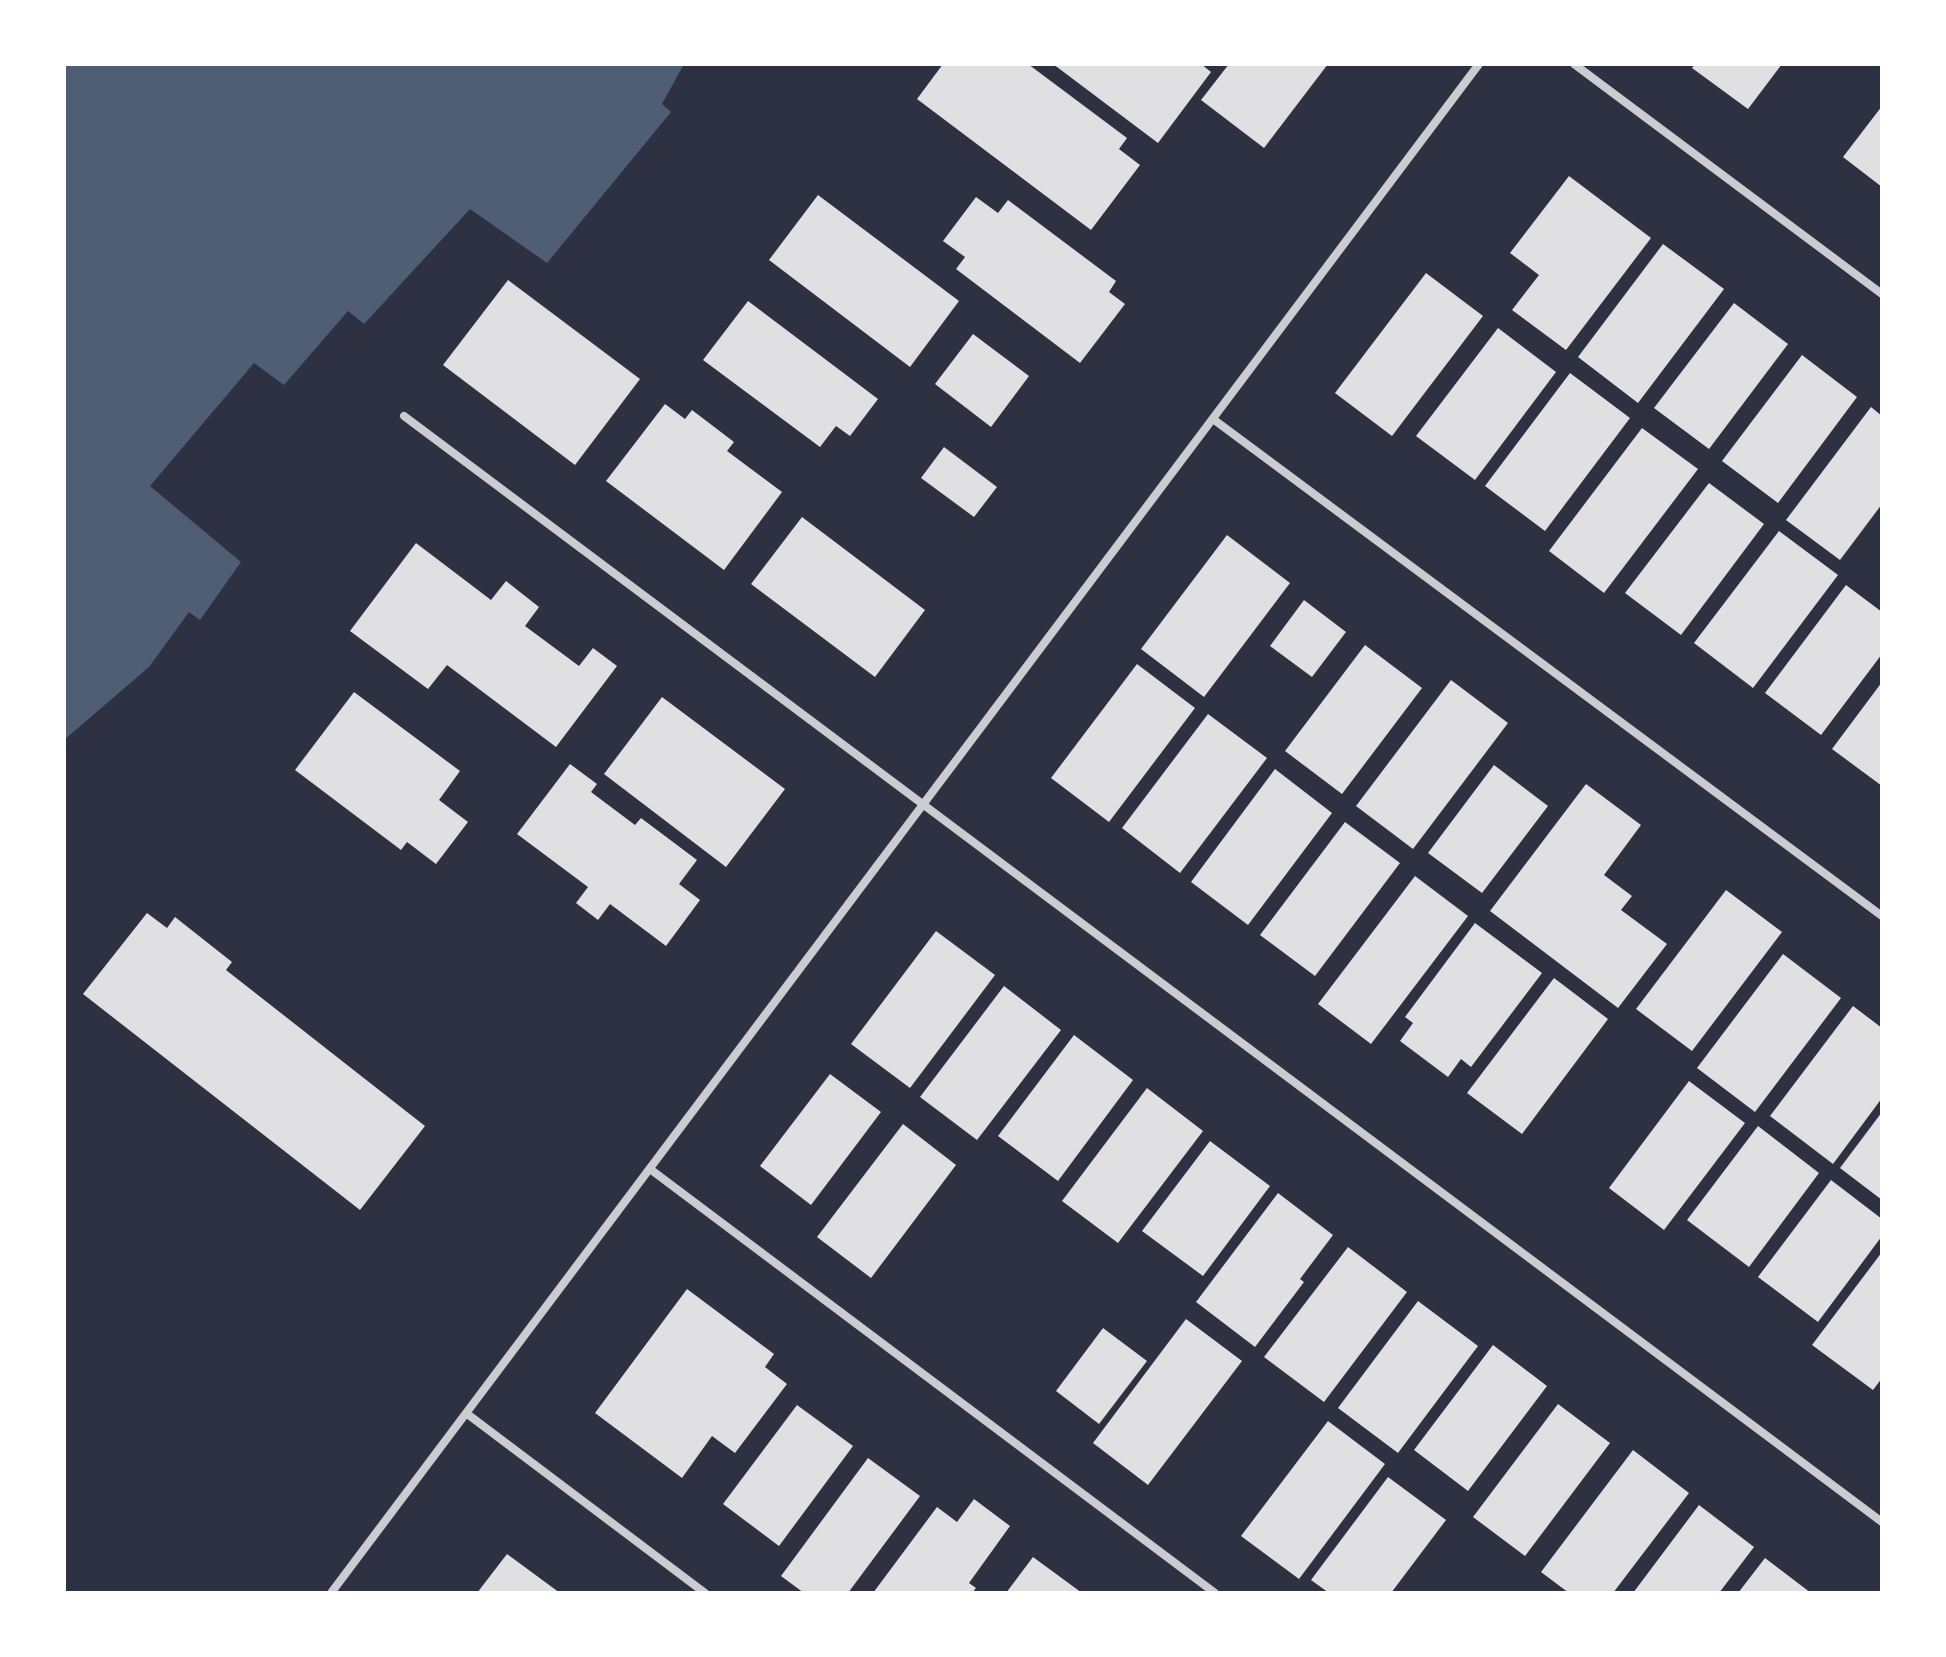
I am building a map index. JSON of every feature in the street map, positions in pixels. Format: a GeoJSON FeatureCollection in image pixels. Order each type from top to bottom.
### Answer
{"type":"FeatureCollection","features":[{"type":"Feature","properties":{"kind":"street"},"geometry":{"type":"LineString","coordinates":[[331,1593],[1479,64]]}},
{"type":"Feature","properties":{"kind":"street"},"geometry":{"type":"LineString","coordinates":[[1574,64],[1882,294]]}},
{"type":"Feature","properties":{"kind":"street"},"geometry":{"type":"LineString","coordinates":[[404,416],[1882,1522]]}},
{"type":"Feature","properties":{"kind":"street"},"geometry":{"type":"LineString","coordinates":[[1213,419],[1882,916]]}},
{"type":"Feature","properties":{"kind":"street"},"geometry":{"type":"LineString","coordinates":[[650,1169],[1215,1593]]}},
{"type":"Feature","properties":{"kind":"street"},"geometry":{"type":"LineString","coordinates":[[466,1413],[705,1593]]}},
{"type":"Feature","properties":{"kind":"water"},"geometry":{"type":"Polygon","coordinates":[[[64,64],[684,64],[662,104],[671,112],[547,263],[470,209],[364,324],[348,311],[284,385],[254,363],[150,486],[241,562],[200,620],[189,612],[149,667],[64,740],[64,64]]]}},
{"type":"Feature","properties":{"kind":"building"},"geometry":{"type":"Polygon","coordinates":[[[943,64],[1028,64],[1127,138],[1119,149],[1140,165],[1091,230],[917,99],[943,64]]]}},
{"type":"Feature","properties":{"kind":"building"},"geometry":{"type":"Polygon","coordinates":[[[1053,64],[1201,64],[1211,72],[1158,143],[1053,64]]]}},
{"type":"Feature","properties":{"kind":"building"},"geometry":{"type":"Polygon","coordinates":[[[1229,64],[1328,64],[1264,148],[1201,100],[1229,64]]]}},
{"type":"Feature","properties":{"kind":"building"},"geometry":{"type":"Polygon","coordinates":[[[1695,64],[1782,64],[1748,109],[1692,68],[1695,64]]]}},
{"type":"Feature","properties":{"kind":"building"},"geometry":{"type":"Polygon","coordinates":[[[1882,106],[1882,187],[1843,157],[1882,106]]]}},
{"type":"Feature","properties":{"kind":"building"},"geometry":{"type":"Polygon","coordinates":[[[1569,176],[1651,238],[1566,350],[1512,310],[1539,275],[1510,253],[1569,176]]]}},
{"type":"Feature","properties":{"kind":"building"},"geometry":{"type":"Polygon","coordinates":[[[818,195],[959,301],[910,367],[769,260],[818,195]]]}},
{"type":"Feature","properties":{"kind":"building"},"geometry":{"type":"Polygon","coordinates":[[[976,197],[998,213],[1008,200],[1116,281],[1109,292],[1125,304],[1080,363],[956,269],[965,257],[943,241],[976,197]]]}},
{"type":"Feature","properties":{"kind":"building"},"geometry":{"type":"Polygon","coordinates":[[[1663,244],[1724,289],[1638,403],[1578,357],[1663,244]]]}},
{"type":"Feature","properties":{"kind":"building"},"geometry":{"type":"Polygon","coordinates":[[[1426,273],[1483,316],[1392,436],[1335,393],[1426,273]]]}},
{"type":"Feature","properties":{"kind":"building"},"geometry":{"type":"Polygon","coordinates":[[[508,280],[640,379],[575,465],[443,365],[508,280]]]}},
{"type":"Feature","properties":{"kind":"building"},"geometry":{"type":"Polygon","coordinates":[[[748,301],[878,399],[850,436],[836,426],[820,447],[703,360],[748,301]]]}},
{"type":"Feature","properties":{"kind":"building"},"geometry":{"type":"Polygon","coordinates":[[[1734,303],[1788,344],[1709,449],[1654,408],[1734,303]]]}},
{"type":"Feature","properties":{"kind":"building"},"geometry":{"type":"Polygon","coordinates":[[[1498,328],[1556,372],[1475,480],[1416,436],[1498,328]]]}},
{"type":"Feature","properties":{"kind":"building"},"geometry":{"type":"Polygon","coordinates":[[[973,334],[1029,376],[991,427],[935,384],[973,334]]]}},
{"type":"Feature","properties":{"kind":"building"},"geometry":{"type":"Polygon","coordinates":[[[1802,355],[1857,397],[1778,503],[1722,461],[1802,355]]]}},
{"type":"Feature","properties":{"kind":"building"},"geometry":{"type":"Polygon","coordinates":[[[1570,373],[1630,418],[1545,531],[1485,486],[1570,373]]]}},
{"type":"Feature","properties":{"kind":"building"},"geometry":{"type":"Polygon","coordinates":[[[665,404],[685,419],[692,410],[734,442],[727,451],[782,492],[724,570],[606,481],[665,404]]]}},
{"type":"Feature","properties":{"kind":"building"},"geometry":{"type":"Polygon","coordinates":[[[1871,407],[1882,416],[1882,504],[1840,560],[1786,520],[1871,407]]]}},
{"type":"Feature","properties":{"kind":"building"},"geometry":{"type":"Polygon","coordinates":[[[1642,428],[1698,469],[1604,593],[1549,551],[1642,428]]]}},
{"type":"Feature","properties":{"kind":"building"},"geometry":{"type":"Polygon","coordinates":[[[944,447],[997,487],[974,517],[921,478],[944,447]]]}},
{"type":"Feature","properties":{"kind":"building"},"geometry":{"type":"Polygon","coordinates":[[[1709,483],[1764,524],[1681,635],[1625,593],[1709,483]]]}},
{"type":"Feature","properties":{"kind":"building"},"geometry":{"type":"Polygon","coordinates":[[[802,517],[925,610],[875,677],[751,584],[802,517]]]}},
{"type":"Feature","properties":{"kind":"building"},"geometry":{"type":"Polygon","coordinates":[[[1779,531],[1838,575],[1753,688],[1694,643],[1779,531]]]}},
{"type":"Feature","properties":{"kind":"building"},"geometry":{"type":"Polygon","coordinates":[[[1227,535],[1290,583],[1204,697],[1141,649],[1227,535]]]}},
{"type":"Feature","properties":{"kind":"building"},"geometry":{"type":"Polygon","coordinates":[[[416,543],[491,600],[506,581],[539,607],[525,626],[579,666],[593,648],[617,666],[556,747],[447,665],[428,689],[350,631],[416,543]]]}},
{"type":"Feature","properties":{"kind":"building"},"geometry":{"type":"Polygon","coordinates":[[[1846,585],[1882,612],[1882,654],[1821,735],[1765,693],[1846,585]]]}},
{"type":"Feature","properties":{"kind":"building"},"geometry":{"type":"Polygon","coordinates":[[[1304,600],[1346,632],[1312,677],[1270,646],[1304,600]]]}},
{"type":"Feature","properties":{"kind":"building"},"geometry":{"type":"Polygon","coordinates":[[[1365,645],[1422,688],[1342,794],[1285,751],[1365,645]]]}},
{"type":"Feature","properties":{"kind":"building"},"geometry":{"type":"Polygon","coordinates":[[[1137,664],[1195,708],[1109,822],[1051,778],[1137,664]]]}},
{"type":"Feature","properties":{"kind":"building"},"geometry":{"type":"Polygon","coordinates":[[[1451,680],[1508,723],[1413,849],[1356,806],[1451,680]]]}},
{"type":"Feature","properties":{"kind":"building"},"geometry":{"type":"Polygon","coordinates":[[[1882,682],[1882,786],[1832,749],[1882,682]]]}},
{"type":"Feature","properties":{"kind":"building"},"geometry":{"type":"Polygon","coordinates":[[[354,692],[460,771],[439,800],[468,822],[436,864],[407,842],[401,850],[295,770],[354,692]]]}},
{"type":"Feature","properties":{"kind":"building"},"geometry":{"type":"Polygon","coordinates":[[[662,697],[785,789],[726,867],[604,774],[662,697]]]}},
{"type":"Feature","properties":{"kind":"building"},"geometry":{"type":"Polygon","coordinates":[[[1208,714],[1267,758],[1180,873],[1122,828],[1208,714]]]}},
{"type":"Feature","properties":{"kind":"building"},"geometry":{"type":"Polygon","coordinates":[[[570,764],[597,784],[591,792],[635,825],[641,818],[697,860],[679,884],[700,900],[666,946],[610,904],[598,920],[576,903],[588,887],[517,834],[570,764]]]}},
{"type":"Feature","properties":{"kind":"building"},"geometry":{"type":"Polygon","coordinates":[[[1494,765],[1548,806],[1482,893],[1428,853],[1494,765]]]}},
{"type":"Feature","properties":{"kind":"building"},"geometry":{"type":"Polygon","coordinates":[[[1275,769],[1332,813],[1248,925],[1191,882],[1275,769]]]}},
{"type":"Feature","properties":{"kind":"building"},"geometry":{"type":"Polygon","coordinates":[[[1586,784],[1641,825],[1604,875],[1632,896],[1621,910],[1667,944],[1618,1008],[1490,911],[1586,784]]]}},
{"type":"Feature","properties":{"kind":"building"},"geometry":{"type":"Polygon","coordinates":[[[1345,822],[1400,863],[1315,976],[1260,935],[1345,822]]]}},
{"type":"Feature","properties":{"kind":"building"},"geometry":{"type":"Polygon","coordinates":[[[1415,876],[1468,916],[1371,1044],[1318,1004],[1415,876]]]}},
{"type":"Feature","properties":{"kind":"building"},"geometry":{"type":"Polygon","coordinates":[[[1726,890],[1782,932],[1692,1051],[1636,1009],[1726,890]]]}},
{"type":"Feature","properties":{"kind":"building"},"geometry":{"type":"Polygon","coordinates":[[[147,913],[167,928],[175,917],[232,962],[226,970],[425,1126],[360,1210],[83,994],[147,913]]]}},
{"type":"Feature","properties":{"kind":"building"},"geometry":{"type":"Polygon","coordinates":[[[1475,923],[1542,973],[1471,1067],[1461,1059],[1448,1077],[1400,1041],[1413,1023],[1405,1017],[1475,923]]]}},
{"type":"Feature","properties":{"kind":"building"},"geometry":{"type":"Polygon","coordinates":[[[936,931],[995,975],[910,1088],[851,1044],[936,931]]]}},
{"type":"Feature","properties":{"kind":"building"},"geometry":{"type":"Polygon","coordinates":[[[1783,954],[1841,998],[1755,1112],[1697,1068],[1783,954]]]}},
{"type":"Feature","properties":{"kind":"building"},"geometry":{"type":"Polygon","coordinates":[[[1554,978],[1608,1019],[1522,1134],[1467,1093],[1554,978]]]}},
{"type":"Feature","properties":{"kind":"building"},"geometry":{"type":"Polygon","coordinates":[[[1004,986],[1061,1030],[977,1140],[920,1097],[1004,986]]]}},
{"type":"Feature","properties":{"kind":"building"},"geometry":{"type":"Polygon","coordinates":[[[1853,1006],[1882,1028],[1882,1098],[1833,1164],[1770,1116],[1853,1006]]]}},
{"type":"Feature","properties":{"kind":"building"},"geometry":{"type":"Polygon","coordinates":[[[1074,1035],[1133,1080],[1058,1181],[998,1136],[1074,1035]]]}},
{"type":"Feature","properties":{"kind":"building"},"geometry":{"type":"Polygon","coordinates":[[[830,1074],[881,1112],[811,1205],[760,1166],[830,1074]]]}},
{"type":"Feature","properties":{"kind":"building"},"geometry":{"type":"Polygon","coordinates":[[[1689,1081],[1745,1123],[1664,1230],[1609,1188],[1689,1081]]]}},
{"type":"Feature","properties":{"kind":"building"},"geometry":{"type":"Polygon","coordinates":[[[1147,1088],[1203,1131],[1118,1243],[1062,1201],[1147,1088]]]}},
{"type":"Feature","properties":{"kind":"building"},"geometry":{"type":"Polygon","coordinates":[[[1882,1112],[1882,1200],[1840,1168],[1882,1112]]]}},
{"type":"Feature","properties":{"kind":"building"},"geometry":{"type":"Polygon","coordinates":[[[903,1124],[956,1165],[871,1278],[817,1237],[903,1124]]]}},
{"type":"Feature","properties":{"kind":"building"},"geometry":{"type":"Polygon","coordinates":[[[1758,1126],[1819,1173],[1749,1267],[1687,1220],[1758,1126]]]}},
{"type":"Feature","properties":{"kind":"building"},"geometry":{"type":"Polygon","coordinates":[[[1210,1141],[1270,1186],[1203,1276],[1142,1231],[1210,1141]]]}},
{"type":"Feature","properties":{"kind":"building"},"geometry":{"type":"Polygon","coordinates":[[[1831,1180],[1882,1219],[1882,1236],[1818,1322],[1758,1277],[1831,1180]]]}},
{"type":"Feature","properties":{"kind":"building"},"geometry":{"type":"Polygon","coordinates":[[[1278,1193],[1333,1235],[1300,1279],[1304,1282],[1255,1347],[1196,1302],[1278,1193]]]}},
{"type":"Feature","properties":{"kind":"building"},"geometry":{"type":"Polygon","coordinates":[[[1348,1247],[1407,1292],[1324,1402],[1264,1357],[1348,1247]]]}},
{"type":"Feature","properties":{"kind":"building"},"geometry":{"type":"Polygon","coordinates":[[[1882,1252],[1882,1378],[1873,1390],[1812,1345],[1882,1252]]]}},
{"type":"Feature","properties":{"kind":"building"},"geometry":{"type":"Polygon","coordinates":[[[687,1289],[774,1354],[765,1367],[787,1384],[735,1453],[712,1436],[682,1478],[595,1413],[687,1289]]]}},
{"type":"Feature","properties":{"kind":"building"},"geometry":{"type":"Polygon","coordinates":[[[1418,1301],[1478,1346],[1398,1453],[1338,1408],[1418,1301]]]}},
{"type":"Feature","properties":{"kind":"building"},"geometry":{"type":"Polygon","coordinates":[[[1186,1319],[1242,1361],[1148,1485],[1093,1443],[1186,1319]]]}},
{"type":"Feature","properties":{"kind":"building"},"geometry":{"type":"Polygon","coordinates":[[[1103,1328],[1147,1361],[1099,1424],[1056,1391],[1103,1328]]]}},
{"type":"Feature","properties":{"kind":"building"},"geometry":{"type":"Polygon","coordinates":[[[1493,1345],[1547,1386],[1468,1491],[1414,1450],[1493,1345]]]}},
{"type":"Feature","properties":{"kind":"building"},"geometry":{"type":"Polygon","coordinates":[[[1558,1404],[1610,1443],[1525,1556],[1473,1517],[1558,1404]]]}},
{"type":"Feature","properties":{"kind":"building"},"geometry":{"type":"Polygon","coordinates":[[[797,1405],[853,1446],[779,1546],[723,1504],[797,1405]]]}},
{"type":"Feature","properties":{"kind":"building"},"geometry":{"type":"Polygon","coordinates":[[[1328,1421],[1385,1464],[1299,1579],[1241,1536],[1328,1421]]]}},
{"type":"Feature","properties":{"kind":"building"},"geometry":{"type":"Polygon","coordinates":[[[1633,1450],[1689,1493],[1613,1593],[1569,1593],[1541,1572],[1633,1450]]]}},
{"type":"Feature","properties":{"kind":"building"},"geometry":{"type":"Polygon","coordinates":[[[868,1458],[920,1496],[848,1593],[804,1593],[781,1576],[868,1458]]]}},
{"type":"Feature","properties":{"kind":"building"},"geometry":{"type":"Polygon","coordinates":[[[1388,1477],[1446,1520],[1391,1593],[1329,1593],[1311,1580],[1388,1477]]]}},
{"type":"Feature","properties":{"kind":"building"},"geometry":{"type":"Polygon","coordinates":[[[974,1499],[1010,1526],[969,1583],[976,1588],[972,1593],[873,1593],[937,1507],[957,1522],[974,1499]]]}},
{"type":"Feature","properties":{"kind":"building"},"geometry":{"type":"Polygon","coordinates":[[[1699,1505],[1754,1547],[1719,1593],[1633,1593],[1699,1505]]]}},
{"type":"Feature","properties":{"kind":"building"},"geometry":{"type":"Polygon","coordinates":[[[507,1554],[560,1593],[477,1593],[507,1554]]]}},
{"type":"Feature","properties":{"kind":"building"},"geometry":{"type":"Polygon","coordinates":[[[1033,1557],[1082,1593],[1006,1593],[1033,1557]]]}},
{"type":"Feature","properties":{"kind":"building"},"geometry":{"type":"Polygon","coordinates":[[[1765,1558],[1811,1593],[1738,1593],[1765,1558]]]}}]}
